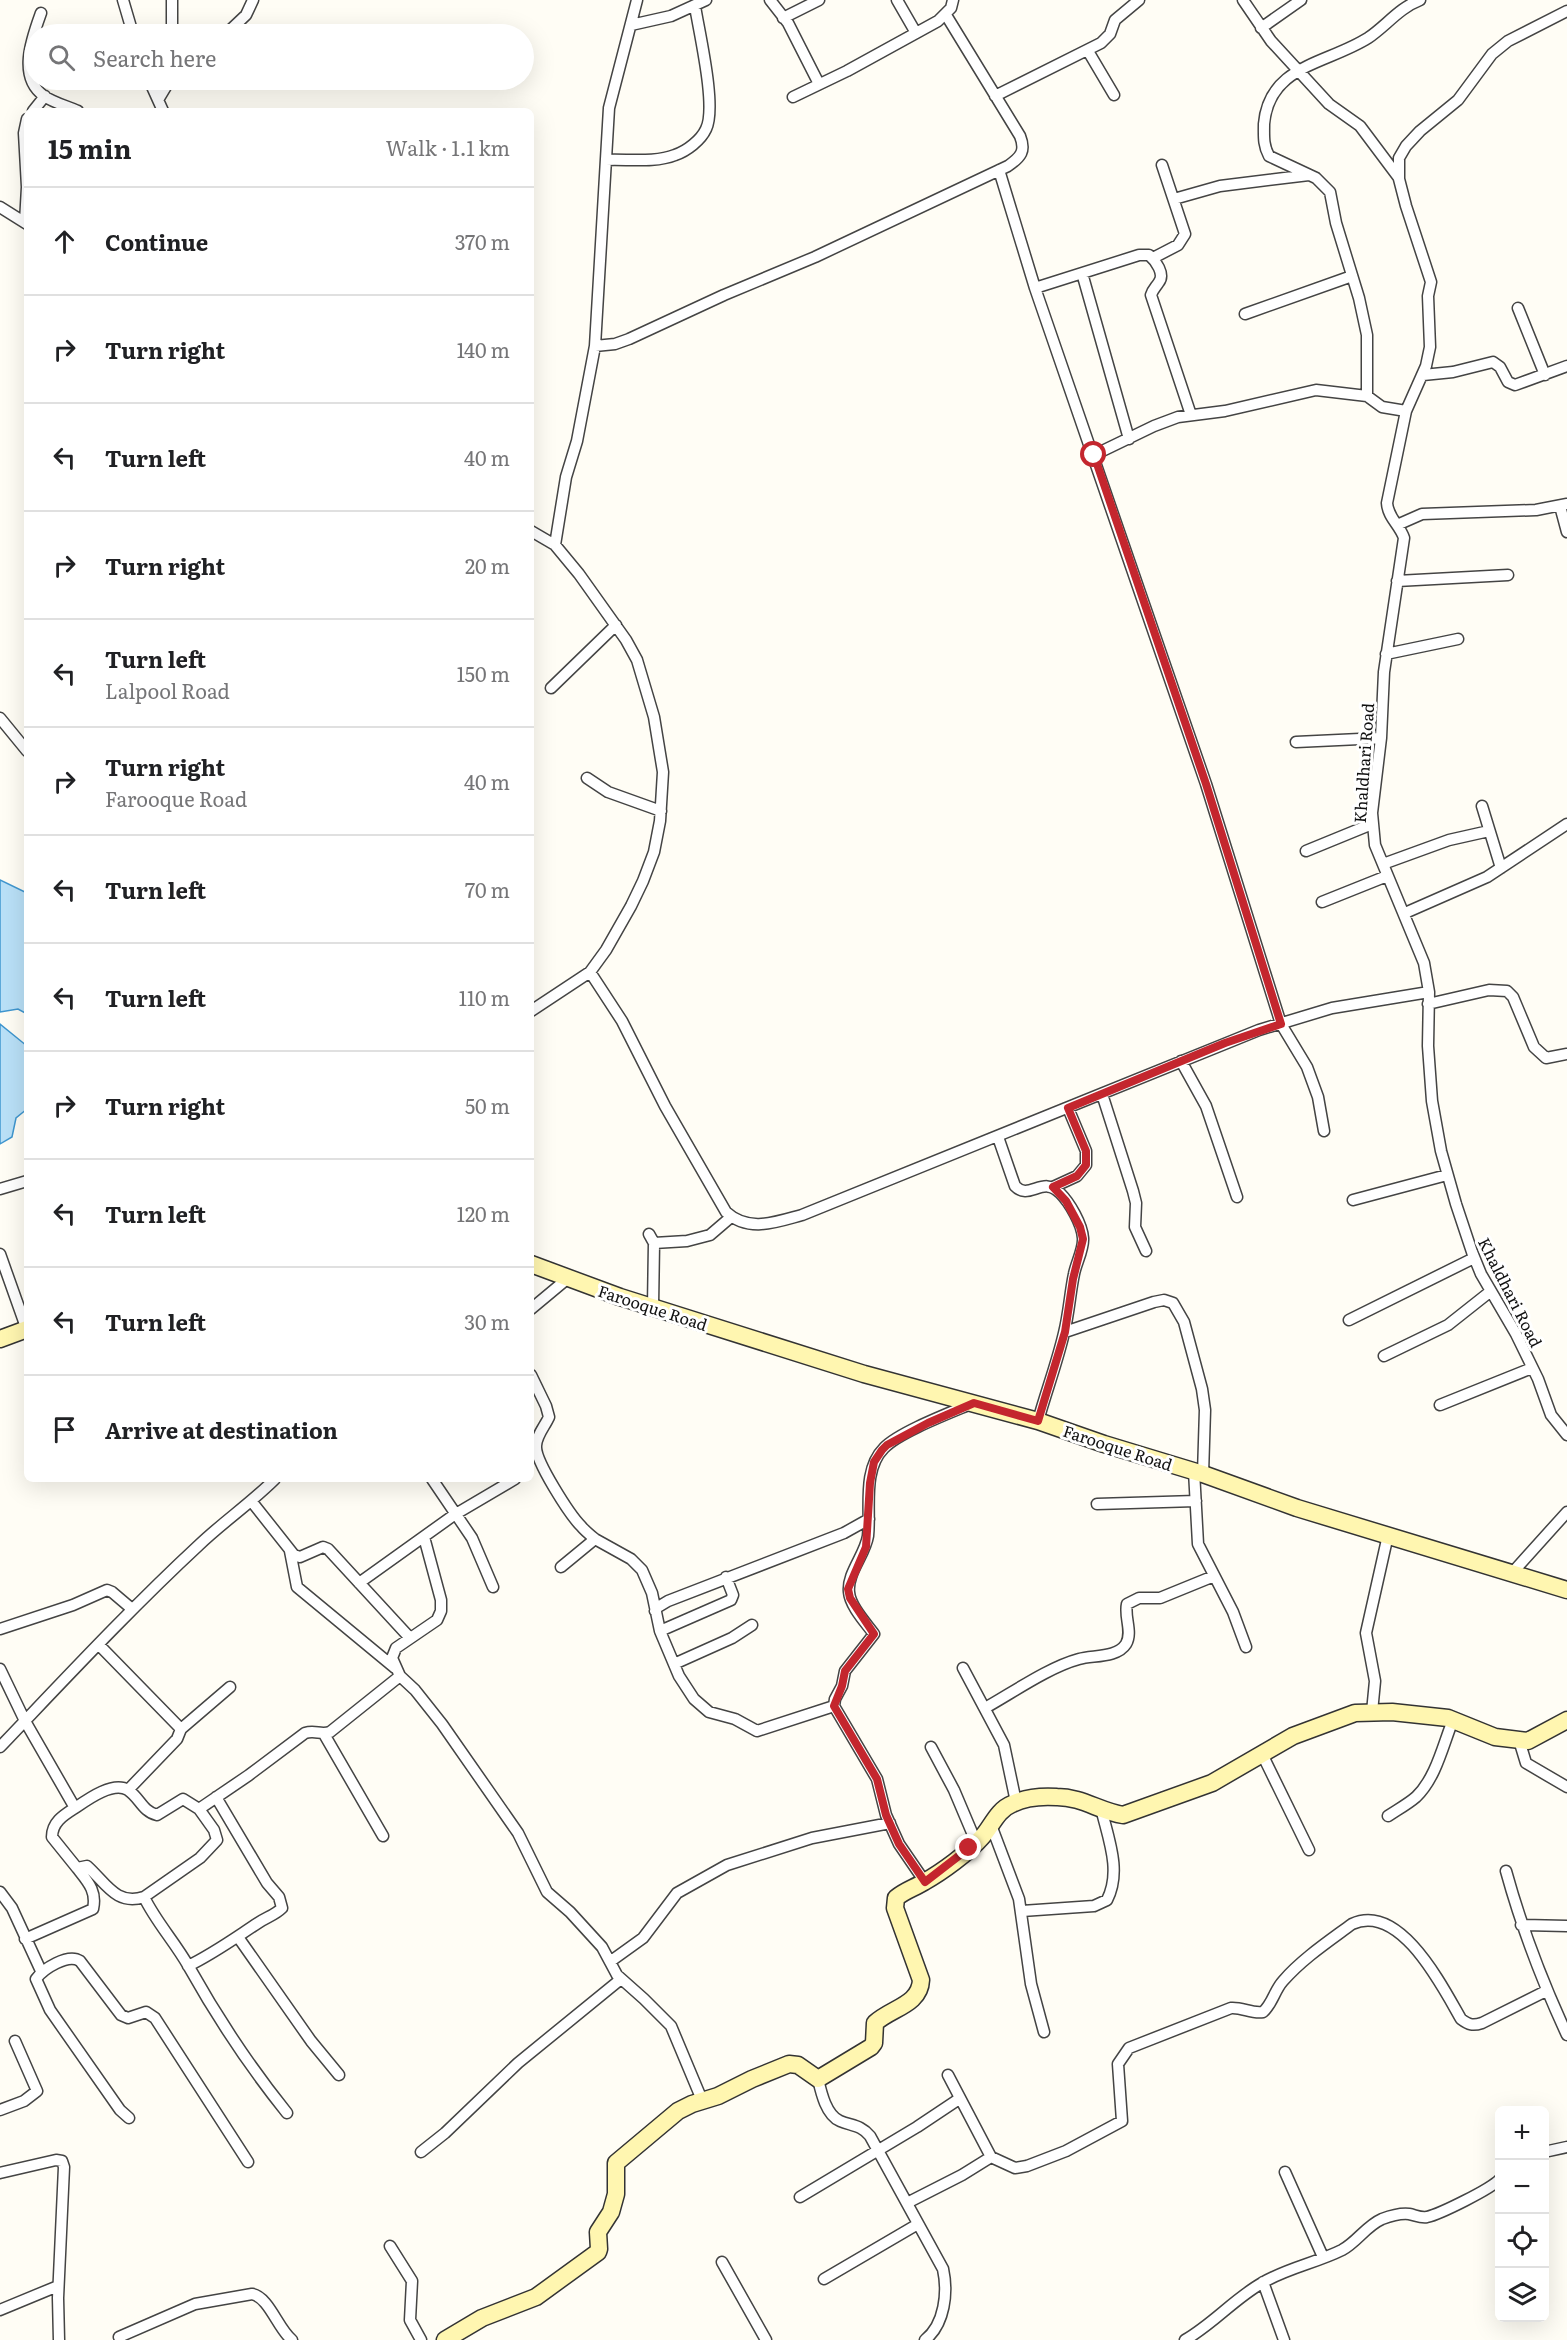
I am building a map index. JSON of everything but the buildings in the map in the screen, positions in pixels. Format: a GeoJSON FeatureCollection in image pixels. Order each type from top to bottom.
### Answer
{"type":"FeatureCollection","features":[{"type":"Feature","properties":{"kind":"street"},"geometry":{"type":"LineString","coordinates":[[123,0],[130,24]]}},
{"type":"Feature","properties":{"kind":"street"},"geometry":{"type":"LineString","coordinates":[[172,0],[172,24]]}},
{"type":"Feature","properties":{"kind":"street"},"geometry":{"type":"LineString","coordinates":[[237,24],[246,15],[253,0]]}},
{"type":"Feature","properties":{"kind":"street"},"geometry":{"type":"LineString","coordinates":[[555,545],[565,485],[584,408],[595,346],[602,271],[606,160],[613,90],[637,0]]}},
{"type":"Feature","properties":{"kind":"street"},"geometry":{"type":"LineString","coordinates":[[632,25],[671,16],[705,0]]}},
{"type":"Feature","properties":{"kind":"street"},"geometry":{"type":"LineString","coordinates":[[770,0],[800,44],[819,84]]}},
{"type":"Feature","properties":{"kind":"street"},"geometry":{"type":"LineString","coordinates":[[783,18],[819,0]]}},
{"type":"Feature","properties":{"kind":"street"},"geometry":{"type":"LineString","coordinates":[[897,0],[916,33]]}},
{"type":"Feature","properties":{"kind":"street"},"geometry":{"type":"LineString","coordinates":[[793,97],[946,15],[953,0]]}},
{"type":"Feature","properties":{"kind":"street"},"geometry":{"type":"LineString","coordinates":[[995,96],[1088,51],[1106,39],[1115,20],[1139,0]]}},
{"type":"Feature","properties":{"kind":"street"},"geometry":{"type":"LineString","coordinates":[[1244,0],[1261,28],[1329,104],[1360,126],[1399,178]]}},
{"type":"Feature","properties":{"kind":"street"},"geometry":{"type":"LineString","coordinates":[[1261,28],[1301,0]]}},
{"type":"Feature","properties":{"kind":"street"},"geometry":{"type":"LineString","coordinates":[[1367,396],[1367,335],[1336,223],[1330,192],[1324,184],[1309,175],[1269,156],[1263,138],[1265,114],[1273,94],[1298,70],[1367,39],[1412,1]]}},
{"type":"Feature","properties":{"kind":"street"},"geometry":{"type":"LineString","coordinates":[[606,160],[663,158],[676,155],[696,142],[706,129],[710,115],[709,98],[695,6]]}},
{"type":"Feature","properties":{"kind":"street"},"geometry":{"type":"LineString","coordinates":[[1399,178],[1399,158],[1406,146],[1458,99],[1492,54],[1508,41],[1567,11]]}},
{"type":"Feature","properties":{"kind":"street"},"geometry":{"type":"LineString","coordinates":[[38,24],[41,13]]}},
{"type":"Feature","properties":{"kind":"street"},"geometry":{"type":"LineString","coordinates":[[595,346],[615,344],[629,339],[814,257],[999,170],[1021,156],[1023,144],[946,15]]}},
{"type":"Feature","properties":{"kind":"street"},"geometry":{"type":"LineString","coordinates":[[1088,51],[1114,95]]}},
{"type":"Feature","properties":{"kind":"street"},"geometry":{"type":"LineString","coordinates":[[39,90],[45,96],[71,108]]}},
{"type":"Feature","properties":{"kind":"street"},"geometry":{"type":"LineString","coordinates":[[154,90],[162,108]]}},
{"type":"Feature","properties":{"kind":"street"},"geometry":{"type":"LineString","coordinates":[[158,100],[164,90]]}},
{"type":"Feature","properties":{"kind":"street"},"geometry":{"type":"LineString","coordinates":[[35,108],[45,96]]}},
{"type":"Feature","properties":{"kind":"street"},"geometry":{"type":"LineString","coordinates":[[1153,258],[1172,250],[1184,239],[1184,225],[1162,165]]}},
{"type":"Feature","properties":{"kind":"street"},"geometry":{"type":"LineString","coordinates":[[999,170],[1035,288],[1206,784],[1281,1024],[1307,1067],[1318,1097],[1324,1131]]}},
{"type":"Feature","properties":{"kind":"street"},"geometry":{"type":"LineString","coordinates":[[1174,199],[1220,186],[1309,175]]}},
{"type":"Feature","properties":{"kind":"street","name":"Khaldhari Road"},"geometry":{"type":"LineString","coordinates":[[1399,178],[1431,282],[1428,296],[1430,346],[1423,375],[1406,411],[1387,503],[1390,516],[1404,538],[1386,654],[1381,738],[1372,824],[1375,845],[1424,963],[1429,992],[1428,1047],[1432,1101],[1447,1175],[1474,1257],[1533,1368],[1551,1415],[1567,1435]]}},
{"type":"Feature","properties":{"kind":"street"},"geometry":{"type":"LineString","coordinates":[[3,209],[24,222]]}},
{"type":"Feature","properties":{"kind":"street"},"geometry":{"type":"LineString","coordinates":[[1035,288],[1139,255],[1149,255],[1153,258],[1161,280],[1151,295],[1191,414]]}},
{"type":"Feature","properties":{"kind":"street"},"geometry":{"type":"LineString","coordinates":[[1082,273],[1129,439]]}},
{"type":"Feature","properties":{"kind":"street"},"geometry":{"type":"LineString","coordinates":[[1245,314],[1352,276]]}},
{"type":"Feature","properties":{"kind":"street"},"geometry":{"type":"LineString","coordinates":[[1518,308],[1545,375]]}},
{"type":"Feature","properties":{"kind":"street"},"geometry":{"type":"LineString","coordinates":[[1423,375],[1453,372],[1493,362],[1500,367],[1511,384],[1522,384],[1567,366]]}},
{"type":"Feature","properties":{"kind":"street"},"geometry":{"type":"LineString","coordinates":[[1094,455],[1164,422],[1191,414],[1225,411],[1316,390],[1367,396],[1382,407],[1406,411]]}},
{"type":"Feature","properties":{"kind":"street"},"geometry":{"type":"LineString","coordinates":[[1397,525],[1422,514],[1536,510],[1563,505],[1567,532]]}},
{"type":"Feature","properties":{"kind":"street"},"geometry":{"type":"LineString","coordinates":[[534,533],[555,545],[579,574],[616,625],[637,660],[654,717],[663,772],[661,811],[654,852],[643,881],[606,950],[590,972],[534,1009]]}},
{"type":"Feature","properties":{"kind":"street"},"geometry":{"type":"LineString","coordinates":[[1397,581],[1508,575]]}},
{"type":"Feature","properties":{"kind":"street"},"geometry":{"type":"LineString","coordinates":[[551,688],[616,625]]}},
{"type":"Feature","properties":{"kind":"street"},"geometry":{"type":"LineString","coordinates":[[1386,654],[1458,639]]}},
{"type":"Feature","properties":{"kind":"street"},"geometry":{"type":"LineString","coordinates":[[0,718],[24,747]]}},
{"type":"Feature","properties":{"kind":"street"},"geometry":{"type":"LineString","coordinates":[[1296,742],[1381,738]]}},
{"type":"Feature","properties":{"kind":"street"},"geometry":{"type":"LineString","coordinates":[[587,778],[608,792],[661,811]]}},
{"type":"Feature","properties":{"kind":"street"},"geometry":{"type":"LineString","coordinates":[[1482,806],[1501,868]]}},
{"type":"Feature","properties":{"kind":"street"},"geometry":{"type":"LineString","coordinates":[[1306,851],[1372,824]]}},
{"type":"Feature","properties":{"kind":"street"},"geometry":{"type":"LineString","coordinates":[[1405,913],[1461,890],[1501,868],[1567,824]]}},
{"type":"Feature","properties":{"kind":"street"},"geometry":{"type":"LineString","coordinates":[[1383,864],[1449,840],[1489,831]]}},
{"type":"Feature","properties":{"kind":"street"},"geometry":{"type":"LineString","coordinates":[[1322,902],[1387,876]]}},
{"type":"Feature","properties":{"kind":"street"},"geometry":{"type":"LineString","coordinates":[[590,972],[622,1021],[665,1106],[726,1212],[749,1224],[774,1223],[802,1215],[1259,1030],[1332,1008],[1429,992]]}},
{"type":"Feature","properties":{"kind":"street"},"geometry":{"type":"LineString","coordinates":[[1428,1004],[1489,990],[1507,991],[1513,997],[1539,1054],[1546,1058],[1567,1054]]}},
{"type":"Feature","properties":{"kind":"street"},"geometry":{"type":"LineString","coordinates":[[1181,1061],[1214,1125],[1237,1197]]}},
{"type":"Feature","properties":{"kind":"street"},"geometry":{"type":"LineString","coordinates":[[1102,1094],[1136,1203],[1135,1227],[1146,1251]]}},
{"type":"Feature","properties":{"kind":"street"},"geometry":{"type":"LineString","coordinates":[[998,1137],[1015,1186],[1025,1192],[1042,1185],[1053,1187],[1077,1176],[1086,1165],[1086,1151],[1068,1108]]}},
{"type":"Feature","properties":{"kind":"street"},"geometry":{"type":"LineString","coordinates":[[1353,1200],[1447,1175]]}},
{"type":"Feature","properties":{"kind":"street"},"geometry":{"type":"LineString","coordinates":[[0,1189],[24,1182]]}},
{"type":"Feature","properties":{"kind":"street"},"geometry":{"type":"LineString","coordinates":[[1038,1421],[1065,1332],[1073,1279],[1083,1239],[1080,1227],[1066,1201],[1053,1187]]}},
{"type":"Feature","properties":{"kind":"street"},"geometry":{"type":"LineString","coordinates":[[653,1307],[652,1238],[687,1241],[710,1235],[731,1216]]}},
{"type":"Feature","properties":{"kind":"street"},"geometry":{"type":"LineString","coordinates":[[0,1254],[24,1321]]}},
{"type":"Feature","properties":{"kind":"street"},"geometry":{"type":"LineString","coordinates":[[1349,1320],[1474,1257]]}},
{"type":"Feature","properties":{"kind":"street","name":"Farooque Road"},"geometry":{"type":"LineString","coordinates":[[534,1265],[567,1279],[864,1374],[1038,1421],[1104,1444],[1199,1472],[1297,1508],[1567,1590]]}},
{"type":"Feature","properties":{"kind":"street"},"geometry":{"type":"LineString","coordinates":[[534,1306],[567,1279]]}},
{"type":"Feature","properties":{"kind":"street"},"geometry":{"type":"LineString","coordinates":[[1384,1356],[1448,1325],[1491,1291]]}},
{"type":"Feature","properties":{"kind":"street"},"geometry":{"type":"LineString","coordinates":[[1065,1332],[1164,1300],[1173,1304],[1184,1323],[1202,1389],[1205,1410],[1196,1501],[1198,1544],[1233,1612],[1246,1647]]}},
{"type":"Feature","properties":{"kind":"street"},"geometry":{"type":"LineString","coordinates":[[2,1339],[24,1330]]}},
{"type":"Feature","properties":{"kind":"street"},"geometry":{"type":"LineString","coordinates":[[1440,1405],[1533,1368]]}},
{"type":"Feature","properties":{"kind":"street"},"geometry":{"type":"LineString","coordinates":[[534,1381],[549,1417],[535,1444],[536,1467],[581,1526],[595,1539],[631,1559],[642,1570],[652,1593],[660,1631],[685,1687],[694,1699],[709,1712],[735,1719],[757,1731],[834,1706]]}},
{"type":"Feature","properties":{"kind":"street"},"geometry":{"type":"LineString","coordinates":[[834,1706],[845,1671],[874,1634],[850,1598],[848,1589],[866,1547],[870,1483],[874,1462],[887,1445],[928,1423],[974,1403]]}},
{"type":"Feature","properties":{"kind":"street"},"geometry":{"type":"LineString","coordinates":[[0,1747],[132,1609],[200,1543],[252,1502],[272,1482]]}},
{"type":"Feature","properties":{"kind":"street"},"geometry":{"type":"LineString","coordinates":[[434,1482],[454,1515],[472,1538],[493,1587]]}},
{"type":"Feature","properties":{"kind":"street"},"geometry":{"type":"LineString","coordinates":[[359,1584],[454,1515],[510,1482]]}},
{"type":"Feature","properties":{"kind":"street"},"geometry":{"type":"LineString","coordinates":[[1097,1504],[1157,1504],[1196,1501]]}},
{"type":"Feature","properties":{"kind":"street"},"geometry":{"type":"LineString","coordinates":[[252,1502],[294,1555],[300,1557],[323,1547],[328,1549],[410,1638]]}},
{"type":"Feature","properties":{"kind":"street"},"geometry":{"type":"LineString","coordinates":[[1512,1573],[1567,1512]]}},
{"type":"Feature","properties":{"kind":"street"},"geometry":{"type":"LineString","coordinates":[[655,1611],[658,1606],[668,1601],[850,1530],[868,1519]]}},
{"type":"Feature","properties":{"kind":"street"},"geometry":{"type":"LineString","coordinates":[[1372,1712],[1375,1681],[1366,1633],[1388,1535]]}},
{"type":"Feature","properties":{"kind":"street"},"geometry":{"type":"LineString","coordinates":[[399,1673],[392,1658],[396,1648],[437,1620],[441,1611],[441,1600],[424,1537]]}},
{"type":"Feature","properties":{"kind":"street"},"geometry":{"type":"LineString","coordinates":[[561,1567],[595,1539]]}},
{"type":"Feature","properties":{"kind":"street"},"geometry":{"type":"LineString","coordinates":[[290,1550],[297,1587],[399,1673],[415,1690],[518,1833],[547,1892],[570,1912],[602,1947],[617,1975],[671,2026],[702,2100]]}},
{"type":"Feature","properties":{"kind":"street"},"geometry":{"type":"LineString","coordinates":[[985,1708],[1072,1661],[1112,1653],[1123,1648],[1129,1638],[1125,1610],[1127,1604],[1133,1600],[1160,1598],[1214,1576]]}},
{"type":"Feature","properties":{"kind":"street"},"geometry":{"type":"LineString","coordinates":[[660,1631],[731,1600],[734,1595],[726,1577]]}},
{"type":"Feature","properties":{"kind":"street"},"geometry":{"type":"LineString","coordinates":[[0,1629],[73,1605],[107,1590],[132,1609]]}},
{"type":"Feature","properties":{"kind":"street"},"geometry":{"type":"LineString","coordinates":[[674,1664],[732,1638],[752,1625]]}},
{"type":"Feature","properties":{"kind":"street"},"geometry":{"type":"LineString","coordinates":[[99,1645],[181,1729]]}},
{"type":"Feature","properties":{"kind":"street"},"geometry":{"type":"LineString","coordinates":[[963,1668],[1005,1745],[1016,1802]]}},
{"type":"Feature","properties":{"kind":"street"},"geometry":{"type":"LineString","coordinates":[[0,1669],[25,1721],[75,1808]]}},
{"type":"Feature","properties":{"kind":"street"},"geometry":{"type":"LineString","coordinates":[[199,1809],[306,1733],[330,1732],[399,1673]]}},
{"type":"Feature","properties":{"kind":"street"},"geometry":{"type":"LineString","coordinates":[[128,1790],[177,1739],[181,1729],[230,1688]]}},
{"type":"Feature","properties":{"kind":"street"},"geometry":{"type":"LineString","coordinates":[[834,1706],[877,1779],[899,1844],[925,1882]]}},
{"type":"Feature","properties":{"kind":"street"},"geometry":{"type":"LineString","coordinates":[[818,2079],[871,2048],[874,2043],[875,2023],[881,2017],[908,2003],[919,1993],[921,1980],[894,1908],[896,1898],[925,1882],[976,1842],[1002,1810],[1016,1802],[1033,1798],[1058,1797],[1089,1802],[1123,1815],[1212,1783],[1293,1736],[1335,1718],[1354,1713],[1430,1715],[1453,1720],[1495,1737],[1528,1741],[1567,1720]]}},
{"type":"Feature","properties":{"kind":"street"},"geometry":{"type":"LineString","coordinates":[[1388,1816],[1422,1790],[1453,1720]]}},
{"type":"Feature","properties":{"kind":"street"},"geometry":{"type":"LineString","coordinates":[[324,1734],[383,1836]]}},
{"type":"Feature","properties":{"kind":"street"},"geometry":{"type":"LineString","coordinates":[[1519,1740],[1526,1763],[1567,1787]]}},
{"type":"Feature","properties":{"kind":"street"},"geometry":{"type":"LineString","coordinates":[[931,1747],[954,1790],[976,1842]]}},
{"type":"Feature","properties":{"kind":"street"},"geometry":{"type":"LineString","coordinates":[[1262,1754],[1309,1850]]}},
{"type":"Feature","properties":{"kind":"street"},"geometry":{"type":"LineString","coordinates":[[25,1939],[93,1909],[95,1900],[93,1889],[56,1842],[52,1832],[58,1820],[110,1789],[117,1787],[128,1790],[149,1813],[157,1815],[183,1799],[199,1809],[214,1830],[217,1840],[200,1858],[144,1897],[132,1901],[120,1898],[87,1866],[77,1868]]}},
{"type":"Feature","properties":{"kind":"street"},"geometry":{"type":"LineString","coordinates":[[188,1966],[212,1954],[262,1921],[275,1916],[283,1904],[267,1883],[216,1797]]}},
{"type":"Feature","properties":{"kind":"street"},"geometry":{"type":"LineString","coordinates":[[1022,1911],[1094,1906],[1107,1900],[1114,1881],[1114,1865],[1101,1808]]}},
{"type":"Feature","properties":{"kind":"street"},"geometry":{"type":"LineString","coordinates":[[611,1961],[643,1938],[677,1893],[727,1864],[812,1838],[890,1823]]}},
{"type":"Feature","properties":{"kind":"street"},"geometry":{"type":"LineString","coordinates":[[991,1825],[1022,1911],[1025,1953],[1044,2032]]}},
{"type":"Feature","properties":{"kind":"street"},"geometry":{"type":"LineString","coordinates":[[1506,1871],[1521,1925],[1546,1991],[1567,2035]]}},
{"type":"Feature","properties":{"kind":"street"},"geometry":{"type":"LineString","coordinates":[[0,1892],[12,1908],[41,1971]]}},
{"type":"Feature","properties":{"kind":"street"},"geometry":{"type":"LineString","coordinates":[[144,1897],[244,2055],[287,2113]]}},
{"type":"Feature","properties":{"kind":"street"},"geometry":{"type":"LineString","coordinates":[[948,2075],[991,2157],[1015,2168],[1027,2166],[1066,2151],[1122,2121],[1118,2064],[1129,2048],[1231,2008],[1237,2007],[1256,2014],[1263,2013],[1273,2001],[1282,1982],[1292,1972],[1352,1923],[1362,1919],[1373,1919],[1399,1932],[1433,1971],[1461,2019],[1468,2025],[1482,2023],[1546,1991]]}},
{"type":"Feature","properties":{"kind":"street"},"geometry":{"type":"LineString","coordinates":[[1521,1925],[1567,1926]]}},
{"type":"Feature","properties":{"kind":"street"},"geometry":{"type":"LineString","coordinates":[[238,1937],[311,2042],[339,2075]]}},
{"type":"Feature","properties":{"kind":"street"},"geometry":{"type":"LineString","coordinates":[[129,2118],[120,2110],[50,2010],[36,1979],[41,1971],[69,1958],[75,1958],[80,1961],[121,2015],[128,2018],[146,2012],[151,2014],[248,2162]]}},
{"type":"Feature","properties":{"kind":"street"},"geometry":{"type":"LineString","coordinates":[[421,2152],[445,2133],[518,2063],[621,1979]]}},
{"type":"Feature","properties":{"kind":"street"},"geometry":{"type":"LineString","coordinates":[[0,2110],[24,2102],[38,2091],[15,2041]]}},
{"type":"Feature","properties":{"kind":"street"},"geometry":{"type":"LineString","coordinates":[[444,2340],[482,2318],[536,2297],[598,2252],[598,2232],[611,2212],[616,2194],[616,2163],[678,2111],[702,2100],[718,2097],[752,2079],[789,2064],[798,2065],[818,2079],[820,2092],[837,2120],[865,2130],[943,2269],[946,2296],[936,2326],[925,2340]]}},
{"type":"Feature","properties":{"kind":"street"},"geometry":{"type":"LineString","coordinates":[[800,2197],[959,2099]]}},
{"type":"Feature","properties":{"kind":"street"},"geometry":{"type":"LineString","coordinates":[[1549,2151],[1567,2145]]}},
{"type":"Feature","properties":{"kind":"street"},"geometry":{"type":"LineString","coordinates":[[907,2203],[962,2175],[991,2157]]}},
{"type":"Feature","properties":{"kind":"street"},"geometry":{"type":"LineString","coordinates":[[0,2173],[56,2160],[62,2161],[64,2167],[58,2286],[59,2340]]}},
{"type":"Feature","properties":{"kind":"street"},"geometry":{"type":"LineString","coordinates":[[1285,2172],[1323,2258]]}},
{"type":"Feature","properties":{"kind":"street"},"geometry":{"type":"LineString","coordinates":[[1185,2340],[1202,2331],[1235,2302],[1263,2282],[1284,2271],[1323,2258],[1353,2243],[1365,2230],[1382,2219],[1406,2214],[1429,2216],[1488,2189],[1495,2183]]}},
{"type":"Feature","properties":{"kind":"street"},"geometry":{"type":"LineString","coordinates":[[824,2279],[918,2224]]}},
{"type":"Feature","properties":{"kind":"street"},"geometry":{"type":"LineString","coordinates":[[390,2246],[408,2271],[412,2281],[410,2320],[421,2340]]}},
{"type":"Feature","properties":{"kind":"street"},"geometry":{"type":"LineString","coordinates":[[722,2262],[766,2340]]}},
{"type":"Feature","properties":{"kind":"street"},"geometry":{"type":"LineString","coordinates":[[1263,2282],[1284,2340]]}},
{"type":"Feature","properties":{"kind":"street"},"geometry":{"type":"LineString","coordinates":[[0,2310],[58,2286]]}},
{"type":"Feature","properties":{"kind":"street"},"geometry":{"type":"LineString","coordinates":[[119,2337],[195,2304],[252,2294],[258,2295],[263,2300],[282,2330],[292,2340]]}},
{"type":"Feature","properties":{"kind":"water"},"geometry":{"type":"Polygon","coordinates":[[[0,880],[24,892],[24,1012],[18,1009],[0,1012],[0,880]]]}},
{"type":"Feature","properties":{"kind":"water"},"geometry":{"type":"Polygon","coordinates":[[[0,1024],[24,1044],[24,1111],[16,1118],[12,1137],[0,1144],[0,1024]]]}},
{"type":"Feature","properties":{"kind":"route"},"geometry":{"type":"LineString","coordinates":[[969,1848],[925,1882],[899,1844],[886,1815],[877,1779],[843,1725],[834,1706],[845,1671],[862,1648],[874,1638],[874,1634],[850,1598],[848,1589],[866,1547],[870,1483],[874,1462],[887,1445],[944,1415],[974,1403],[1038,1421],[1065,1332],[1073,1279],[1083,1239],[1080,1227],[1066,1201],[1053,1187],[1077,1176],[1086,1165],[1086,1151],[1068,1108],[1225,1043],[1281,1024],[1206,784],[1094,455]]}}]}
